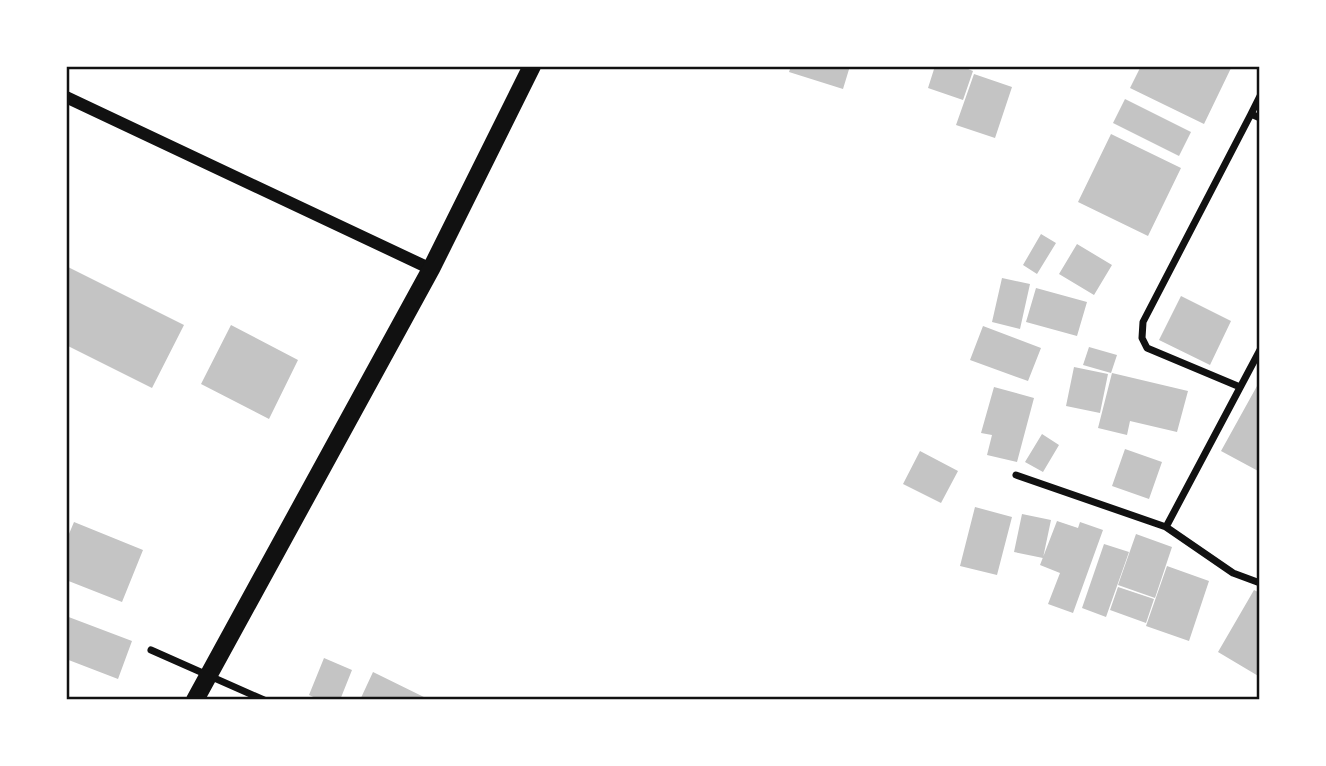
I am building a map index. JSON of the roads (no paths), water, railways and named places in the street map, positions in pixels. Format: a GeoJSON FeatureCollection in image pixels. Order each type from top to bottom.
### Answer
{"type":"FeatureCollection","features":[{"type":"Feature","properties":{"kind":"main road"},"geometry":{"type":"LineString","coordinates":[[195,699],[431,269],[531,66]]}},
{"type":"Feature","properties":{"kind":"street"},"geometry":{"type":"LineString","coordinates":[[1240,387],[1147,348],[1142,338],[1143,323],[1259,96]]}},
{"type":"Feature","properties":{"kind":"street"},"geometry":{"type":"LineString","coordinates":[[66,97],[431,269]]}},
{"type":"Feature","properties":{"kind":"street"},"geometry":{"type":"LineString","coordinates":[[1251,114],[1259,118]]}},
{"type":"Feature","properties":{"kind":"street"},"geometry":{"type":"LineString","coordinates":[[1166,527],[1259,350]]}},
{"type":"Feature","properties":{"kind":"street"},"geometry":{"type":"LineString","coordinates":[[1016,475],[1166,527],[1233,573],[1259,583]]}},
{"type":"Feature","properties":{"kind":"street"},"geometry":{"type":"LineString","coordinates":[[151,650],[264,699]]}}]}
